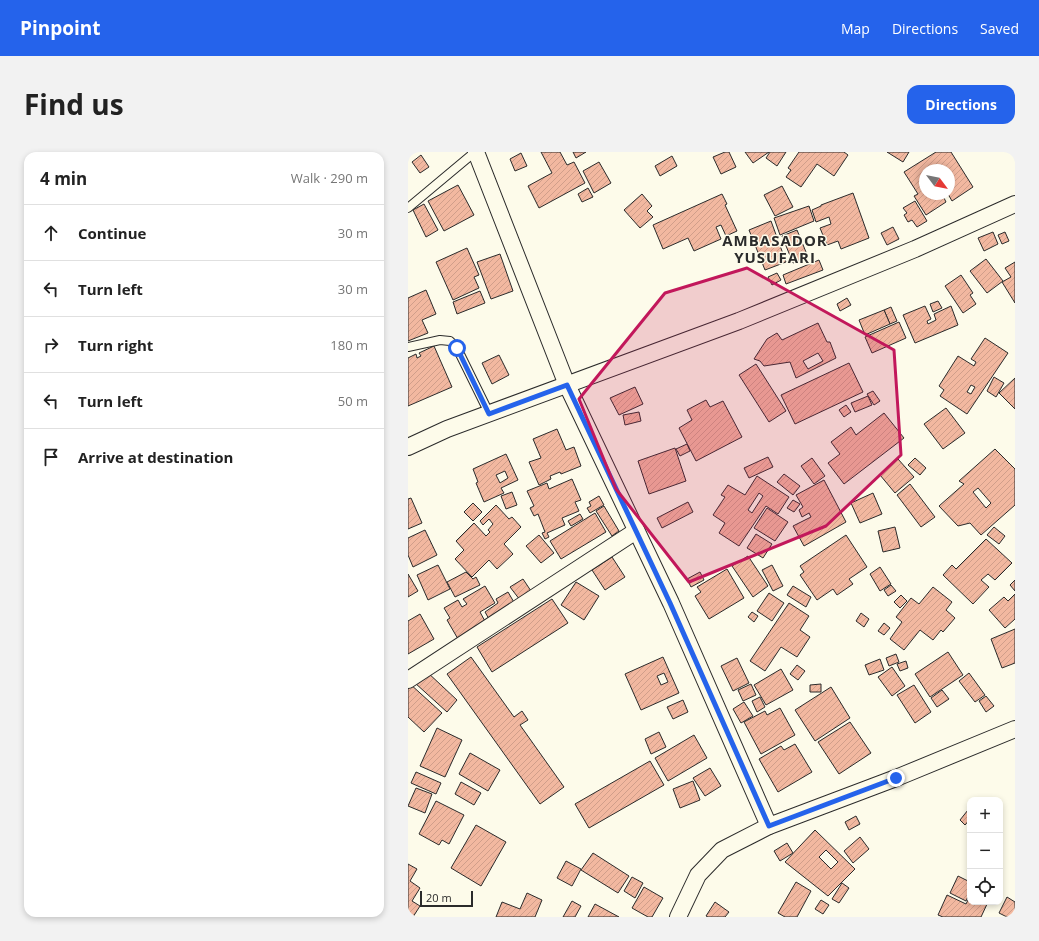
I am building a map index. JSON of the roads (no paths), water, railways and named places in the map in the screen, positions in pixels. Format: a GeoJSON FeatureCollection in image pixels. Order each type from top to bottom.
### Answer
{"type":"FeatureCollection","features":[{"type":"Feature","properties":{"kind":"street"},"geometry":{"type":"LineString","coordinates":[[475,152],[567,385],[670,603],[769,826]]}},
{"type":"Feature","properties":{"kind":"street"},"geometry":{"type":"LineString","coordinates":[[408,447],[447,429],[739,321],[915,249],[1015,204]]}},
{"type":"Feature","properties":{"kind":"street"},"geometry":{"type":"LineString","coordinates":[[408,680],[636,531]]}},
{"type":"Feature","properties":{"kind":"street"},"geometry":{"type":"LineString","coordinates":[[678,917],[698,875],[722,850],[769,826],[896,778],[1015,729]]}},
{"type":"Feature","properties":{"kind":"lane"},"geometry":{"type":"LineString","coordinates":[[408,208],[475,152]]}},
{"type":"Feature","properties":{"kind":"lane"},"geometry":{"type":"LineString","coordinates":[[408,347],[440,340],[450,341],[457,348],[489,414]]}},
{"type":"Feature","properties":{"kind":"district","name":"AMBASADOR YUSUFARI"},"geometry":{"type":"Point","coordinates":[775,248]}}]}
